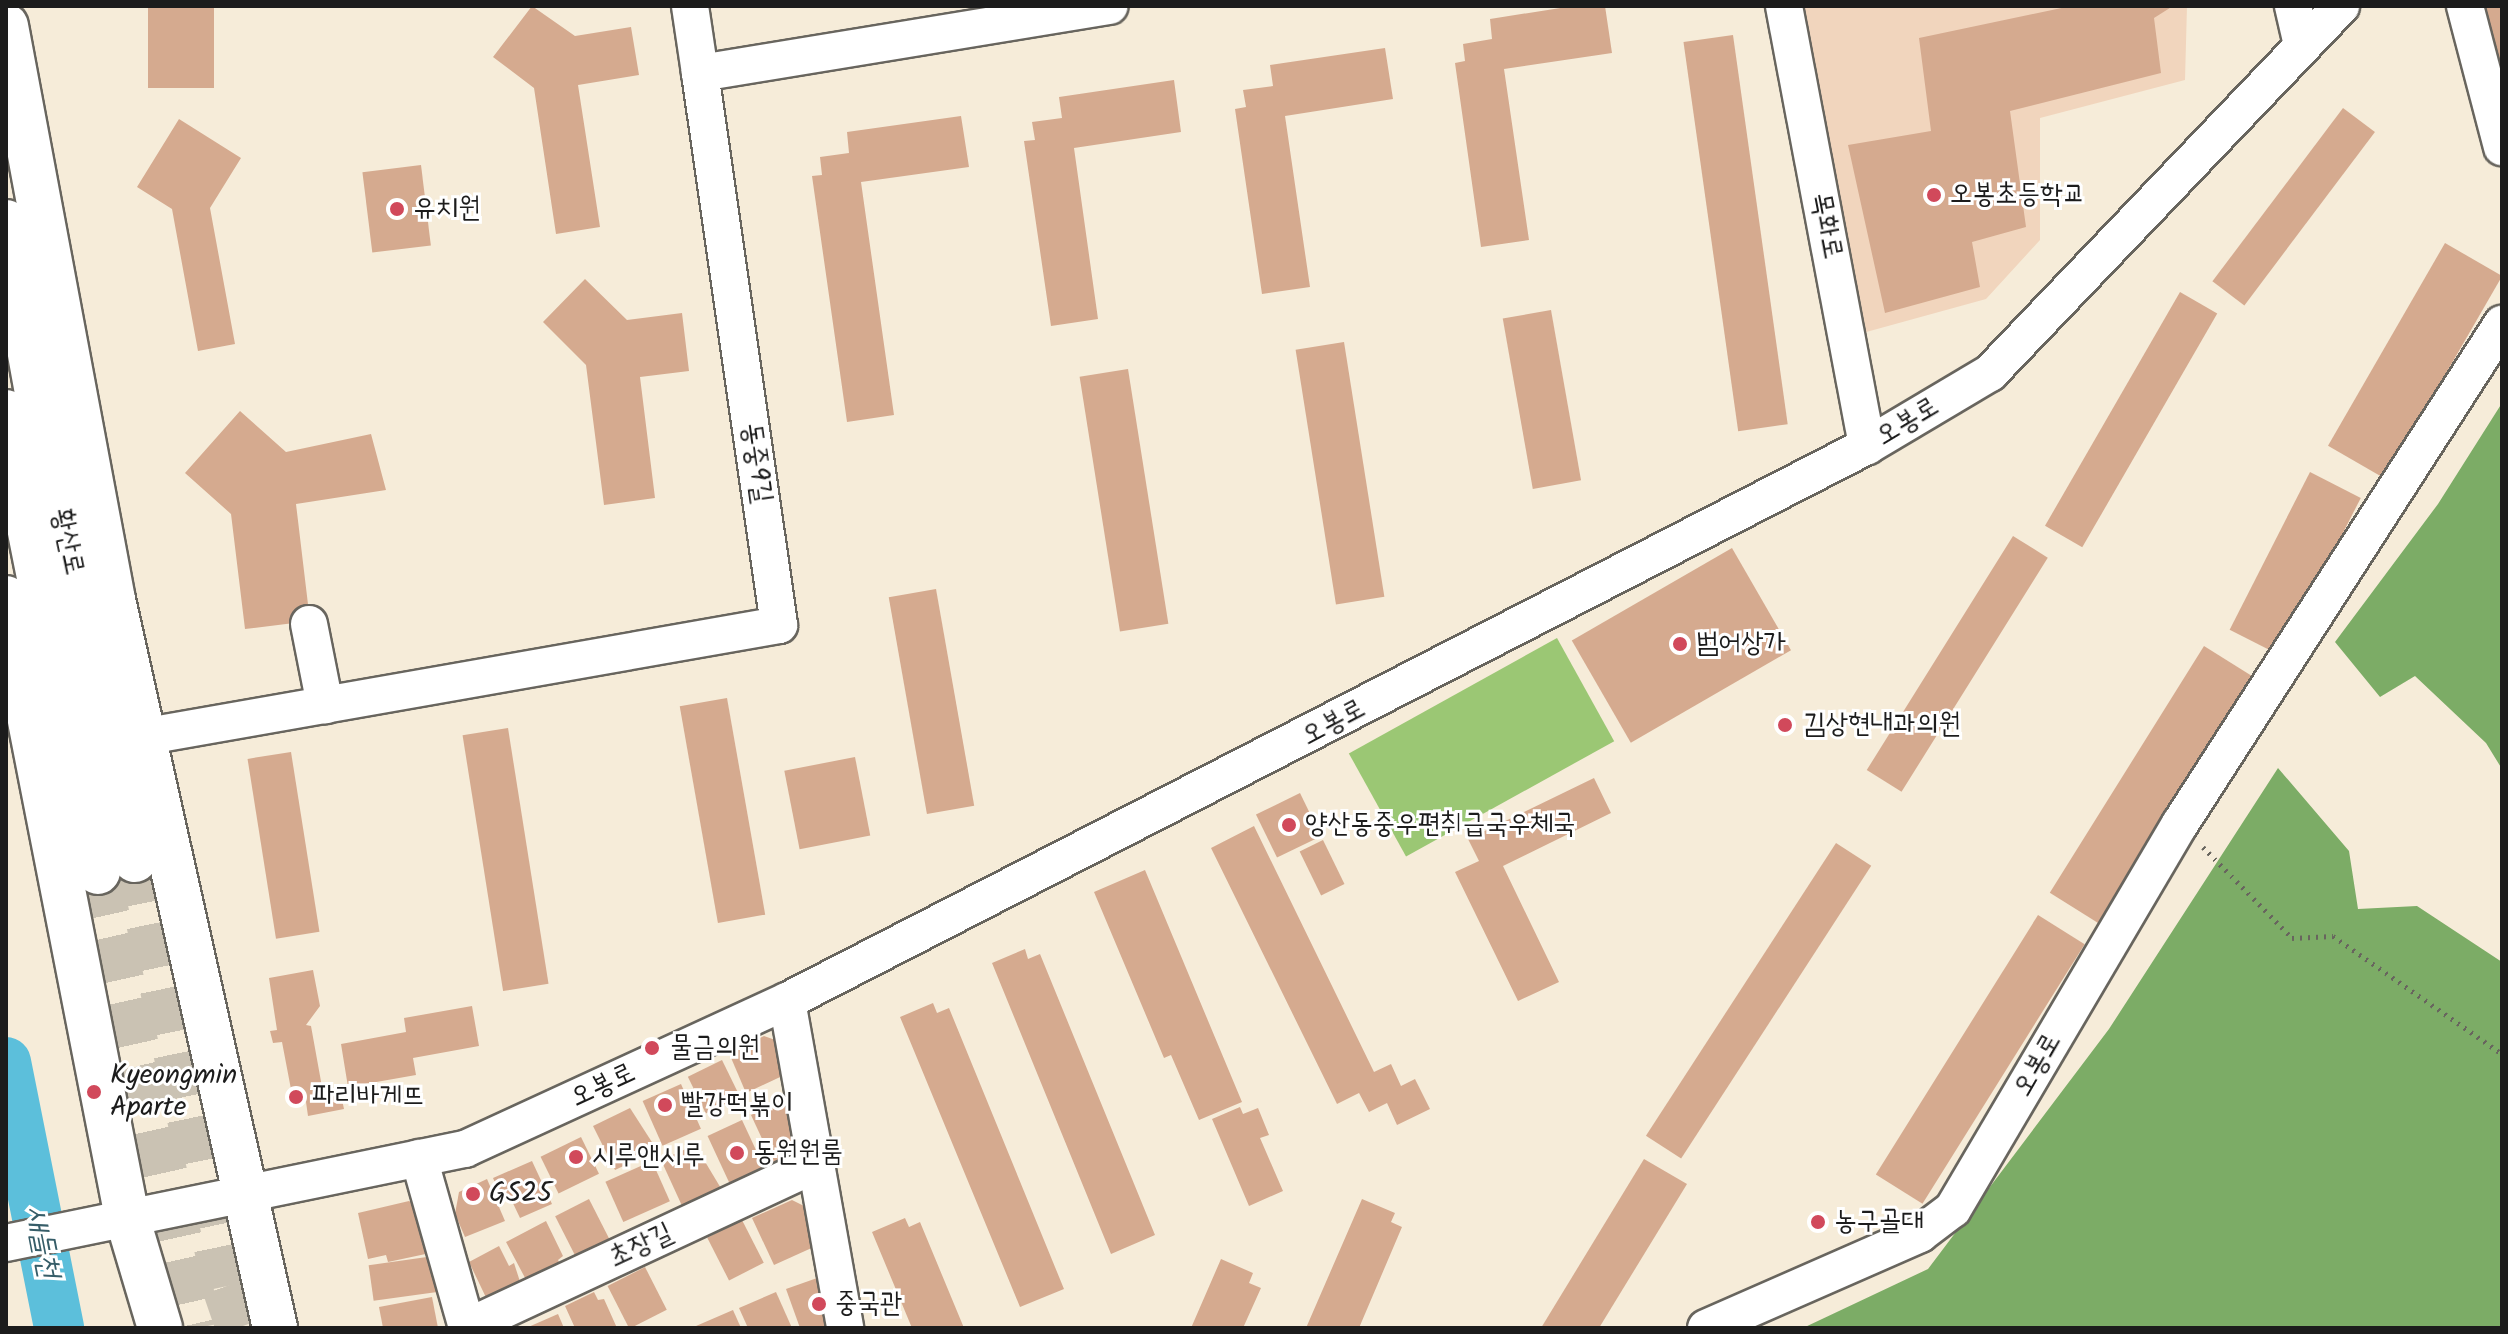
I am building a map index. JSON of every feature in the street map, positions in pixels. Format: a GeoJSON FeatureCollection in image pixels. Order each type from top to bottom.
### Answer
{"type":"FeatureCollection","features":[{"type":"Feature","properties":{"kind":"main road"},"geometry":{"type":"LineString","coordinates":[[6,26],[142,737],[275,1328]]}},
{"type":"Feature","properties":{"kind":"main road","name":"황산로"},"geometry":{"type":"LineString","coordinates":[[6,222],[50,464],[116,866],[6,412]]}},
{"type":"Feature","properties":{"kind":"main road"},"geometry":{"type":"LineString","coordinates":[[6,598],[110,1221],[160,1328]]}},
{"type":"Feature","properties":{"kind":"street"},"geometry":{"type":"LineString","coordinates":[[690,6],[700,73],[1044,12],[1110,6]]}},
{"type":"Feature","properties":{"kind":"street","name":"목화로"},"geometry":{"type":"LineString","coordinates":[[1784,6],[1867,446]]}},
{"type":"Feature","properties":{"kind":"street"},"geometry":{"type":"LineString","coordinates":[[2293,6],[2302,44]]}},
{"type":"Feature","properties":{"kind":"street","name":"오봉로"},"geometry":{"type":"LineString","coordinates":[[6,1243],[465,1149],[787,1001],[1867,446],[1990,373],[2341,6]]}},
{"type":"Feature","properties":{"kind":"street"},"geometry":{"type":"LineString","coordinates":[[2465,6],[2502,147]]}},
{"type":"Feature","properties":{"kind":"street","name":"동중9길"},"geometry":{"type":"LineString","coordinates":[[142,737],[779,625],[700,73]]}},
{"type":"Feature","properties":{"kind":"street","name":"오봉로"},"geometry":{"type":"LineString","coordinates":[[1706,1328],[1920,1234],[1953,1209],[2180,824],[2502,324]]}},
{"type":"Feature","properties":{"kind":"street"},"geometry":{"type":"LineString","coordinates":[[309,624],[325,705]]}},
{"type":"Feature","properties":{"kind":"street"},"geometry":{"type":"LineString","coordinates":[[787,1001],[845,1328]]}},
{"type":"Feature","properties":{"kind":"street","name":"초장길"},"geometry":{"type":"LineString","coordinates":[[419,1158],[467,1328],[815,1165]]}},
{"type":"Feature","properties":{"kind":"path"},"geometry":{"type":"LineString","coordinates":[[2180,824],[2292,938],[2333,936],[2502,1054]]}},
{"type":"Feature","properties":{"kind":"shaded area","name":"오봉초등학교"},"geometry":{"type":"Polygon","coordinates":[[[1796,6],[2187,6],[2185,80],[2040,118],[2040,240],[1986,299],[1859,334],[1796,6]]]}},
{"type":"Feature","properties":{"kind":"green space"},"geometry":{"type":"Polygon","coordinates":[[[2502,403],[2502,769],[2486,743],[2415,676],[2380,697],[2335,642],[2438,504],[2502,403]]]}},
{"type":"Feature","properties":{"kind":"green space"},"geometry":{"type":"Polygon","coordinates":[[[1557,638],[1614,741],[1406,857],[1349,753],[1557,638]]]}},
{"type":"Feature","properties":{"kind":"green space"},"geometry":{"type":"Polygon","coordinates":[[[2278,768],[2349,851],[2358,909],[2417,906],[2502,962],[2502,1328],[1803,1328],[1928,1269],[2109,1029],[2278,768]]]}},
{"type":"Feature","properties":{"kind":"building"},"geometry":{"type":"Polygon","coordinates":[[[148,6],[214,6],[214,88],[148,88],[148,6]]]}},
{"type":"Feature","properties":{"kind":"building"},"geometry":{"type":"Polygon","coordinates":[[[532,6],[575,36],[631,27],[639,75],[578,85],[600,227],[556,234],[534,88],[493,57],[532,6]]]}},
{"type":"Feature","properties":{"kind":"building"},"geometry":{"type":"Polygon","coordinates":[[[1573,6],[1605,6],[1612,53],[1504,69],[1529,240],[1481,247],[1455,63],[1465,61],[1463,44],[1492,39],[1490,19],[1573,6]]]}},
{"type":"Feature","properties":{"kind":"building","name":"오봉초등학교"},"geometry":{"type":"Polygon","coordinates":[[[2071,6],[2173,6],[2154,18],[2161,73],[2010,111],[2026,227],[1972,242],[1980,287],[1885,313],[1848,145],[1931,131],[1919,38],[2071,6]]]}},
{"type":"Feature","properties":{"kind":"building"},"geometry":{"type":"Polygon","coordinates":[[[2479,6],[2502,6],[2502,90],[2479,6]]]}},
{"type":"Feature","properties":{"kind":"building"},"geometry":{"type":"Polygon","coordinates":[[[1733,35],[1788,424],[1738,431],[1683,42],[1733,35]]]}},
{"type":"Feature","properties":{"kind":"building"},"geometry":{"type":"Polygon","coordinates":[[[1385,48],[1393,99],[1285,116],[1310,287],[1262,294],[1235,109],[1246,107],[1243,90],[1273,86],[1270,65],[1385,48]]]}},
{"type":"Feature","properties":{"kind":"building"},"geometry":{"type":"Polygon","coordinates":[[[1174,80],[1181,132],[1074,148],[1098,319],[1051,326],[1024,141],[1035,140],[1032,122],[1062,118],[1059,97],[1174,80]]]}},
{"type":"Feature","properties":{"kind":"building"},"geometry":{"type":"Polygon","coordinates":[[[2343,108],[2375,132],[2244,305],[2212,281],[2343,108]]]}},
{"type":"Feature","properties":{"kind":"building"},"geometry":{"type":"Polygon","coordinates":[[[961,116],[969,167],[861,182],[894,415],[847,422],[812,176],[822,175],[820,157],[849,153],[847,132],[961,116]]]}},
{"type":"Feature","properties":{"kind":"building"},"geometry":{"type":"Polygon","coordinates":[[[179,119],[241,158],[210,208],[235,344],[198,351],[172,209],[137,187],[179,119]]]}},
{"type":"Feature","properties":{"kind":"building","name":"유치원"},"geometry":{"type":"Polygon","coordinates":[[[421,165],[431,245],[372,253],[362,172],[421,165]]]}},
{"type":"Feature","properties":{"kind":"building"},"geometry":{"type":"Polygon","coordinates":[[[2445,243],[2502,276],[2385,479],[2328,446],[2445,243]]]}},
{"type":"Feature","properties":{"kind":"building"},"geometry":{"type":"Polygon","coordinates":[[[585,279],[627,320],[682,313],[689,371],[640,377],[655,498],[604,505],[586,365],[543,322],[585,279]]]}},
{"type":"Feature","properties":{"kind":"building"},"geometry":{"type":"Polygon","coordinates":[[[2180,292],[2217,314],[2082,547],[2045,526],[2180,292]]]}},
{"type":"Feature","properties":{"kind":"building"},"geometry":{"type":"Polygon","coordinates":[[[1551,310],[1581,480],[1533,489],[1503,319],[1551,310]]]}},
{"type":"Feature","properties":{"kind":"building"},"geometry":{"type":"Polygon","coordinates":[[[1344,342],[1384,597],[1336,604],[1296,350],[1344,342]]]}},
{"type":"Feature","properties":{"kind":"building"},"geometry":{"type":"Polygon","coordinates":[[[1128,369],[1168,624],[1120,631],[1080,377],[1128,369]]]}},
{"type":"Feature","properties":{"kind":"building"},"geometry":{"type":"Polygon","coordinates":[[[240,411],[286,452],[371,434],[386,490],[296,504],[310,621],[245,629],[231,514],[185,473],[240,411]]]}},
{"type":"Feature","properties":{"kind":"building"},"geometry":{"type":"Polygon","coordinates":[[[2310,472],[2361,498],[2280,656],[2230,630],[2310,472]]]}},
{"type":"Feature","properties":{"kind":"building"},"geometry":{"type":"Polygon","coordinates":[[[2013,536],[2048,558],[1902,792],[1867,770],[2013,536]]]}},
{"type":"Feature","properties":{"kind":"building","name":"범어상가"},"geometry":{"type":"Polygon","coordinates":[[[1732,548],[1791,650],[1631,743],[1572,640],[1732,548]]]}},
{"type":"Feature","properties":{"kind":"building"},"geometry":{"type":"Polygon","coordinates":[[[936,589],[974,806],[927,814],[889,597],[936,589]]]}},
{"type":"Feature","properties":{"kind":"building"},"geometry":{"type":"Polygon","coordinates":[[[2204,646],[2252,676],[2098,923],[2050,893],[2204,646]]]}},
{"type":"Feature","properties":{"kind":"building"},"geometry":{"type":"Polygon","coordinates":[[[727,698],[765,915],[718,923],[680,706],[727,698]]]}},
{"type":"Feature","properties":{"kind":"building"},"geometry":{"type":"Polygon","coordinates":[[[508,728],[549,984],[503,991],[463,735],[508,728]]]}},
{"type":"Feature","properties":{"kind":"building"},"geometry":{"type":"Polygon","coordinates":[[[291,752],[319,932],[276,939],[248,759],[291,752]]]}},
{"type":"Feature","properties":{"kind":"building"},"geometry":{"type":"Polygon","coordinates":[[[855,757],[870,836],[800,849],[784,771],[855,757]]]}},
{"type":"Feature","properties":{"kind":"building"},"geometry":{"type":"Polygon","coordinates":[[[1594,778],[1611,813],[1503,866],[1559,982],[1518,1001],[1455,872],[1479,861],[1468,839],[1594,778]]]}},
{"type":"Feature","properties":{"kind":"building","name":"양산동중우편취급국우체국"},"geometry":{"type":"Polygon","coordinates":[[[1300,793],[1321,836],[1277,858],[1256,814],[1300,793]]]}},
{"type":"Feature","properties":{"kind":"building"},"geometry":{"type":"Polygon","coordinates":[[[1254,826],[1374,1072],[1391,1064],[1401,1086],[1415,1079],[1430,1109],[1397,1125],[1387,1103],[1369,1112],[1359,1093],[1337,1104],[1211,848],[1254,826]]]}},
{"type":"Feature","properties":{"kind":"building"},"geometry":{"type":"Polygon","coordinates":[[[1323,840],[1344,884],[1321,895],[1300,851],[1323,840]]]}},
{"type":"Feature","properties":{"kind":"building"},"geometry":{"type":"Polygon","coordinates":[[[1836,843],[1871,866],[1681,1159],[1646,1136],[1836,843]]]}},
{"type":"Feature","properties":{"kind":"building"},"geometry":{"type":"Polygon","coordinates":[[[1145,870],[1242,1102],[1199,1120],[1171,1055],[1164,1058],[1094,892],[1145,870]]]}},
{"type":"Feature","properties":{"kind":"building"},"geometry":{"type":"Polygon","coordinates":[[[2038,915],[2085,944],[1922,1204],[1876,1175],[2038,915]]]}},
{"type":"Feature","properties":{"kind":"building"},"geometry":{"type":"Polygon","coordinates":[[[1025,949],[1028,959],[1040,954],[1155,1235],[1111,1254],[992,963],[1025,949]]]}},
{"type":"Feature","properties":{"kind":"building"},"geometry":{"type":"Polygon","coordinates":[[[313,970],[320,1006],[306,1025],[311,1026],[324,1098],[341,1095],[344,1109],[308,1116],[306,1102],[294,1105],[282,1042],[273,1043],[270,1031],[277,1030],[269,978],[313,970]]]}},
{"type":"Feature","properties":{"kind":"building"},"geometry":{"type":"Polygon","coordinates":[[[933,1003],[937,1013],[949,1008],[1064,1289],[1020,1307],[900,1017],[933,1003]]]}},
{"type":"Feature","properties":{"kind":"building"},"geometry":{"type":"Polygon","coordinates":[[[472,1006],[479,1046],[413,1058],[416,1075],[348,1087],[341,1044],[406,1032],[404,1018],[472,1006]]]}},
{"type":"Feature","properties":{"kind":"building"},"geometry":{"type":"Polygon","coordinates":[[[764,1036],[778,1041],[793,1071],[746,1093],[729,1053],[764,1036]]]}},
{"type":"Feature","properties":{"kind":"building"},"geometry":{"type":"Polygon","coordinates":[[[722,1060],[740,1097],[706,1114],[688,1077],[722,1060]]]}},
{"type":"Feature","properties":{"kind":"building"},"geometry":{"type":"Polygon","coordinates":[[[681,1084],[701,1129],[663,1146],[643,1101],[681,1084]]]}},
{"type":"Feature","properties":{"kind":"building"},"geometry":{"type":"Polygon","coordinates":[[[796,1093],[801,1156],[776,1169],[751,1115],[796,1093]]]}},
{"type":"Feature","properties":{"kind":"building"},"geometry":{"type":"Polygon","coordinates":[[[1240,1107],[1243,1114],[1258,1108],[1269,1135],[1260,1138],[1283,1191],[1249,1206],[1212,1119],[1240,1107]]]}},
{"type":"Feature","properties":{"kind":"building"},"geometry":{"type":"Polygon","coordinates":[[[630,1108],[657,1150],[615,1170],[593,1126],[630,1108]]]}},
{"type":"Feature","properties":{"kind":"building","name":"동원원룸"},"geometry":{"type":"Polygon","coordinates":[[[742,1120],[765,1170],[731,1186],[708,1136],[742,1120]]]}},
{"type":"Feature","properties":{"kind":"building"},"geometry":{"type":"Polygon","coordinates":[[[581,1137],[599,1174],[559,1194],[541,1157],[581,1137]]]}},
{"type":"Feature","properties":{"kind":"building"},"geometry":{"type":"Polygon","coordinates":[[[695,1145],[722,1190],[683,1208],[661,1160],[695,1145]]]}},
{"type":"Feature","properties":{"kind":"building"},"geometry":{"type":"Polygon","coordinates":[[[1644,1159],[1687,1184],[1599,1328],[1541,1328],[1644,1159]]]}},
{"type":"Feature","properties":{"kind":"building"},"geometry":{"type":"Polygon","coordinates":[[[532,1161],[552,1204],[520,1218],[510,1197],[503,1201],[493,1178],[532,1161]]]}},
{"type":"Feature","properties":{"kind":"building"},"geometry":{"type":"Polygon","coordinates":[[[652,1161],[670,1201],[623,1222],[605,1182],[652,1161]]]}},
{"type":"Feature","properties":{"kind":"building"},"geometry":{"type":"Polygon","coordinates":[[[487,1179],[505,1221],[465,1237],[455,1214],[459,1192],[487,1179]]]}},
{"type":"Feature","properties":{"kind":"building"},"geometry":{"type":"Polygon","coordinates":[[[589,1199],[612,1244],[578,1262],[555,1216],[589,1199]]]}},
{"type":"Feature","properties":{"kind":"building"},"geometry":{"type":"Polygon","coordinates":[[[1362,1199],[1395,1213],[1391,1222],[1402,1227],[1359,1328],[1306,1328],[1362,1199]]]}},
{"type":"Feature","properties":{"kind":"building"},"geometry":{"type":"Polygon","coordinates":[[[792,1200],[810,1209],[816,1246],[774,1265],[752,1218],[792,1200]]]}},
{"type":"Feature","properties":{"kind":"building"},"geometry":{"type":"Polygon","coordinates":[[[409,1201],[423,1210],[435,1252],[388,1262],[386,1255],[368,1259],[358,1213],[409,1201]]]}},
{"type":"Feature","properties":{"kind":"building"},"geometry":{"type":"Polygon","coordinates":[[[905,1218],[909,1227],[920,1222],[964,1328],[912,1328],[872,1232],[905,1218]]]}},
{"type":"Feature","properties":{"kind":"building"},"geometry":{"type":"Polygon","coordinates":[[[742,1220],[764,1263],[729,1280],[707,1238],[742,1220]]]}},
{"type":"Feature","properties":{"kind":"building"},"geometry":{"type":"Polygon","coordinates":[[[546,1221],[563,1256],[558,1260],[565,1274],[532,1291],[506,1242],[546,1221]]]}},
{"type":"Feature","properties":{"kind":"building"},"geometry":{"type":"Polygon","coordinates":[[[499,1246],[509,1266],[514,1263],[524,1294],[492,1310],[469,1262],[499,1246]]]}},
{"type":"Feature","properties":{"kind":"building"},"geometry":{"type":"Polygon","coordinates":[[[434,1256],[439,1292],[374,1301],[369,1265],[434,1256]]]}},
{"type":"Feature","properties":{"kind":"building"},"geometry":{"type":"Polygon","coordinates":[[[1221,1259],[1253,1273],[1249,1283],[1261,1288],[1243,1328],[1191,1328],[1221,1259]]]}},
{"type":"Feature","properties":{"kind":"building"},"geometry":{"type":"Polygon","coordinates":[[[645,1267],[667,1310],[629,1328],[608,1286],[645,1267]]]}},
{"type":"Feature","properties":{"kind":"building"},"geometry":{"type":"Polygon","coordinates":[[[820,1277],[832,1313],[825,1328],[800,1328],[786,1289],[820,1277]]]}},
{"type":"Feature","properties":{"kind":"building"},"geometry":{"type":"Polygon","coordinates":[[[594,1292],[598,1300],[604,1299],[617,1328],[575,1328],[565,1306],[594,1292]]]}},
{"type":"Feature","properties":{"kind":"building"},"geometry":{"type":"Polygon","coordinates":[[[776,1292],[792,1328],[748,1328],[739,1308],[776,1292]]]}},
{"type":"Feature","properties":{"kind":"building"},"geometry":{"type":"Polygon","coordinates":[[[432,1297],[438,1328],[383,1328],[379,1307],[432,1297]]]}},
{"type":"Feature","properties":{"kind":"building"},"geometry":{"type":"Polygon","coordinates":[[[733,1310],[741,1328],[696,1326],[733,1310]]]}},
{"type":"Feature","properties":{"kind":"building"},"geometry":{"type":"Polygon","coordinates":[[[558,1314],[564,1328],[526,1328],[558,1314]]]}},
{"type":"Feature","properties":{"kind":"waterway","name":"새들천"},"geometry":{"type":"LineString","coordinates":[[6,1062],[59,1328]]}},
{"type":"Feature","properties":{"kind":"tunnel"},"geometry":{"type":"LineString","coordinates":[[135,860],[224,1287],[238,1328]]}},
{"type":"Feature","properties":{"kind":"tunnel"},"geometry":{"type":"LineString","coordinates":[[98,872],[200,1328]]}},
{"type":"Feature","properties":{"kind":"place","name":"오봉초등학교"},"geometry":{"type":"Point","coordinates":[1934,195]}},
{"type":"Feature","properties":{"kind":"place","name":"유치원"},"geometry":{"type":"Point","coordinates":[397,209]}},
{"type":"Feature","properties":{"kind":"place","name":"범어상가"},"geometry":{"type":"Point","coordinates":[1680,644]}},
{"type":"Feature","properties":{"kind":"place","name":"김상현내과의원"},"geometry":{"type":"Point","coordinates":[1785,725]}},
{"type":"Feature","properties":{"kind":"place","name":"양산동중우편취급국우체국"},"geometry":{"type":"Point","coordinates":[1289,825]}},
{"type":"Feature","properties":{"kind":"place","name":"물금의원"},"geometry":{"type":"Point","coordinates":[652,1048]}},
{"type":"Feature","properties":{"kind":"place","name":"Kyeongmin Aparte"},"geometry":{"type":"Point","coordinates":[94,1092]}},
{"type":"Feature","properties":{"kind":"place","name":"파리바게뜨"},"geometry":{"type":"Point","coordinates":[296,1097]}},
{"type":"Feature","properties":{"kind":"place","name":"빨강떡볶이"},"geometry":{"type":"Point","coordinates":[665,1105]}},
{"type":"Feature","properties":{"kind":"place","name":"동원원룸"},"geometry":{"type":"Point","coordinates":[737,1153]}},
{"type":"Feature","properties":{"kind":"place","name":"시루앤시루"},"geometry":{"type":"Point","coordinates":[576,1157]}},
{"type":"Feature","properties":{"kind":"place","name":"GS25"},"geometry":{"type":"Point","coordinates":[473,1194]}},
{"type":"Feature","properties":{"kind":"place","name":"농구골대"},"geometry":{"type":"Point","coordinates":[1818,1222]}},
{"type":"Feature","properties":{"kind":"place","name":"중국관"},"geometry":{"type":"Point","coordinates":[819,1304]}}]}
